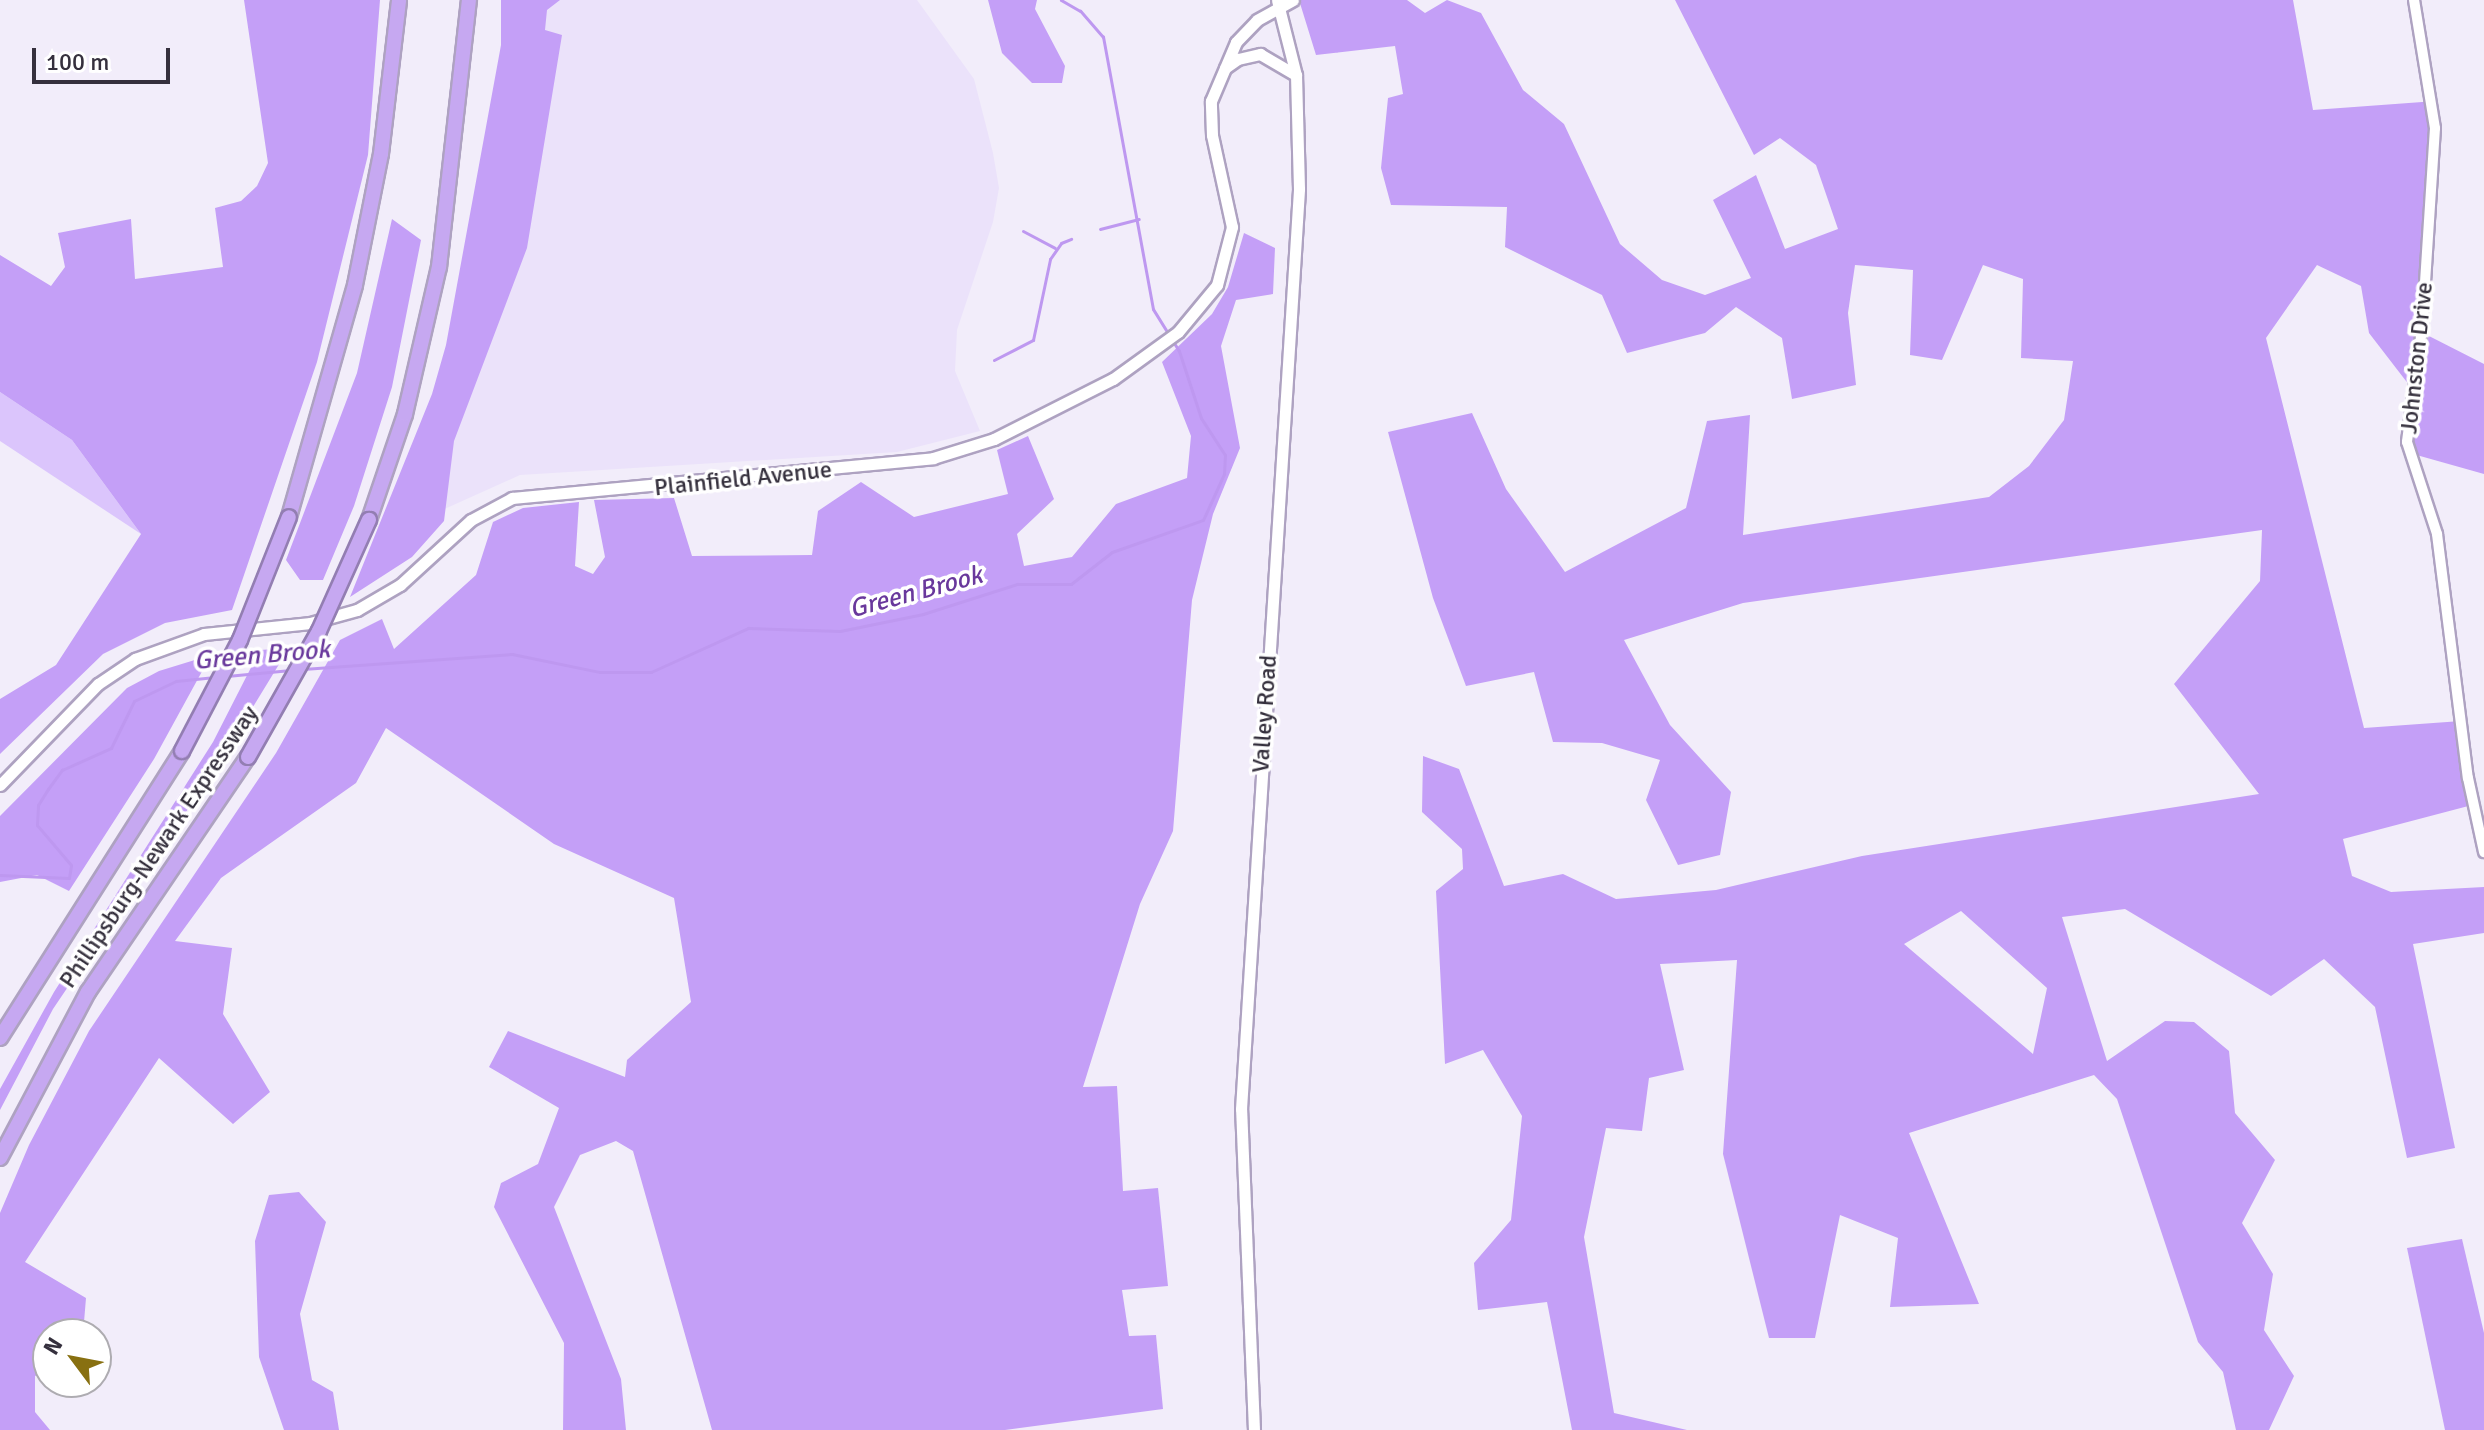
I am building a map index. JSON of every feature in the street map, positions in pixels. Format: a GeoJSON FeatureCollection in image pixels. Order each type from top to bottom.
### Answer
{"type":"FeatureCollection","features":[{"type":"Feature","properties":{"kind":"highway","name":"Phillipsburg-Newark Expressway"},"geometry":{"type":"LineString","coordinates":[[0,1038],[182,751],[240,640],[289,517],[355,285],[381,154],[399,0]]}},
{"type":"Feature","properties":{"kind":"highway","name":"Phillipsburg-Newark Expressway"},"geometry":{"type":"LineString","coordinates":[[0,1158],[88,992],[248,757],[319,631],[369,520],[405,414],[439,267],[469,0]]}},
{"type":"Feature","properties":{"kind":"main road","name":"Plainfield Avenue"},"geometry":{"type":"LineString","coordinates":[[0,785],[98,684],[135,659],[204,634],[310,623],[357,610],[400,585],[471,520],[512,498],[933,458],[975,446],[1113,379],[1178,332],[1209,300],[1230,249],[1229,208],[1210,116],[1221,71],[1246,29],[1278,3],[1293,0]]}},
{"type":"Feature","properties":{"kind":"main road","name":"Valley Road"},"geometry":{"type":"LineString","coordinates":[[1254,1430],[1241,1109],[1296,250],[1296,75],[1278,3]]}},
{"type":"Feature","properties":{"kind":"main road"},"geometry":{"type":"LineString","coordinates":[[1221,71],[1238,59],[1260,54],[1296,75]]}},
{"type":"Feature","properties":{"kind":"street","name":"Johnston Drive"},"geometry":{"type":"LineString","coordinates":[[2414,0],[2435,128],[2422,329],[2407,442],[2437,534],[2468,778],[2484,852]]}},
{"type":"Feature","properties":{"kind":"shaded area"},"geometry":{"type":"Polygon","coordinates":[[[244,0],[380,0],[368,155],[317,362],[232,610],[165,623],[103,654],[0,754],[0,699],[56,665],[141,534],[72,440],[0,392],[0,255],[51,286],[65,267],[58,233],[131,219],[135,279],[223,267],[215,208],[241,201],[257,186],[268,163],[244,0]]]}},
{"type":"Feature","properties":{"kind":"shaded area"},"geometry":{"type":"Polygon","coordinates":[[[501,0],[560,0],[547,10],[545,30],[562,35],[527,248],[454,441],[444,521],[412,557],[350,597],[432,394],[446,345],[501,45],[501,0]]]}},
{"type":"Feature","properties":{"kind":"shaded area"},"geometry":{"type":"Polygon","coordinates":[[[548,0],[917,0],[974,79],[999,188],[993,222],[957,330],[955,371],[980,431],[897,452],[520,475],[429,516],[548,0]]]}},
{"type":"Feature","properties":{"kind":"shaded area"},"geometry":{"type":"Polygon","coordinates":[[[988,0],[1037,0],[1035,9],[1065,66],[1062,83],[1032,83],[1002,53],[988,0]]]}},
{"type":"Feature","properties":{"kind":"shaded area"},"geometry":{"type":"Polygon","coordinates":[[[1299,0],[1407,0],[1425,13],[1447,0],[1481,13],[1523,90],[1564,124],[1620,244],[1662,280],[1705,295],[1751,278],[1713,200],[1756,175],[1785,249],[1838,229],[1816,165],[1780,138],[1754,155],[1675,0],[2293,0],[2313,110],[2436,101],[2427,335],[2484,364],[2484,474],[2413,454],[2416,394],[2369,333],[2361,286],[2317,265],[2266,338],[2364,728],[2461,721],[2476,804],[2343,839],[2352,876],[2391,892],[2484,887],[2484,933],[2413,944],[2455,1148],[2407,1158],[2375,1007],[2324,959],[2271,996],[2125,909],[2062,917],[2107,1061],[2165,1021],[2194,1022],[2229,1051],[2235,1113],[2275,1160],[2242,1223],[2273,1274],[2264,1330],[2294,1376],[2269,1430],[2236,1430],[2223,1372],[2198,1342],[2117,1099],[2094,1075],[1909,1133],[1979,1304],[1890,1307],[1898,1238],[1840,1215],[1815,1338],[1769,1338],[1723,1154],[1737,960],[1660,964],[1684,1070],[1649,1078],[1642,1131],[1606,1128],[1584,1237],[1614,1413],[1687,1430],[1572,1430],[1547,1302],[1478,1310],[1474,1263],[1511,1220],[1522,1116],[1483,1050],[1445,1064],[1436,891],[1463,869],[1462,849],[1422,812],[1423,756],[1459,769],[1504,886],[1563,874],[1616,899],[1716,890],[1862,856],[2259,794],[2174,684],[2260,581],[2262,530],[1743,603],[1624,640],[1670,725],[1731,792],[1720,855],[1678,865],[1646,800],[1660,760],[1602,743],[1553,742],[1534,672],[1466,686],[1433,598],[1388,432],[1472,413],[1506,489],[1565,572],[1686,508],[1707,421],[1750,415],[1743,535],[1989,497],[2029,466],[2064,420],[2073,361],[2021,358],[2023,279],[1983,265],[1942,360],[1910,355],[1913,270],[1855,265],[1848,313],[1856,385],[1792,399],[1782,338],[1736,307],[1705,333],[1627,353],[1602,295],[1505,247],[1507,207],[1391,205],[1381,168],[1388,98],[1403,94],[1395,46],[1316,55],[1299,0]],[[1961,911],[1904,944],[2033,1054],[2047,988],[1961,911]]]}},
{"type":"Feature","properties":{"kind":"shaded area"},"geometry":{"type":"Polygon","coordinates":[[[392,219],[421,240],[392,387],[354,506],[323,580],[300,580],[286,560],[357,373],[392,219]]]}},
{"type":"Feature","properties":{"kind":"shaded area"},"geometry":{"type":"Polygon","coordinates":[[[1244,233],[1275,248],[1273,294],[1236,300],[1221,346],[1240,448],[1213,514],[1192,600],[1173,831],[1140,904],[1083,1087],[1117,1086],[1123,1191],[1158,1188],[1168,1286],[1122,1290],[1129,1336],[1156,1335],[1163,1409],[1005,1430],[712,1430],[633,1151],[616,1141],[580,1155],[554,1207],[621,1379],[626,1430],[563,1430],[564,1343],[494,1207],[501,1183],[538,1164],[559,1108],[489,1067],[508,1031],[625,1077],[627,1060],[691,1002],[674,898],[554,844],[386,728],[356,783],[221,878],[175,941],[232,948],[223,1014],[270,1092],[233,1124],[159,1058],[25,1262],[86,1298],[84,1318],[32,1318],[32,1398],[35,1398],[35,1412],[50,1430],[0,1430],[0,1213],[29,1145],[89,1031],[276,753],[340,640],[382,619],[394,649],[476,575],[493,522],[523,508],[579,502],[575,566],[593,574],[605,557],[594,500],[674,498],[692,556],[812,555],[818,511],[861,482],[914,517],[1008,494],[997,450],[1028,436],[1054,499],[1017,534],[1024,566],[1072,557],[1116,504],[1187,478],[1191,436],[1162,362],[1212,314],[1228,287],[1244,233]]]}},
{"type":"Feature","properties":{"kind":"shaded area"},"geometry":{"type":"Polygon","coordinates":[[[0,392],[72,440],[141,534],[0,441],[0,392]]]}},
{"type":"Feature","properties":{"kind":"shaded area"},"geometry":{"type":"Polygon","coordinates":[[[289,648],[217,766],[53,1009],[0,1110],[0,1089],[54,992],[213,742],[260,650],[289,648]]]}},
{"type":"Feature","properties":{"kind":"shaded area"},"geometry":{"type":"Polygon","coordinates":[[[211,655],[154,759],[69,891],[37,875],[0,882],[0,816],[127,688],[159,671],[211,655]]]}},
{"type":"Feature","properties":{"kind":"shaded area"},"geometry":{"type":"Polygon","coordinates":[[[299,1192],[326,1222],[300,1314],[312,1380],[333,1392],[339,1430],[284,1430],[259,1357],[255,1241],[269,1195],[299,1192]]]}},
{"type":"Feature","properties":{"kind":"shaded area"},"geometry":{"type":"Polygon","coordinates":[[[2462,1239],[2484,1333],[2484,1430],[2445,1430],[2407,1248],[2462,1239]]]}},
{"type":"Feature","properties":{"kind":"waterway","name":"Green Brook"},"geometry":{"type":"LineString","coordinates":[[303,669],[512,654],[600,672],[651,672],[748,628],[840,631],[923,614],[1017,584],[1071,584],[1112,552],[1203,520],[1224,474],[1225,455],[1201,418],[1179,351],[1153,309],[1103,37],[1080,11],[1061,0]]}},
{"type":"Feature","properties":{"kind":"waterway"},"geometry":{"type":"LineString","coordinates":[[1100,229],[1139,219]]}},
{"type":"Feature","properties":{"kind":"waterway"},"geometry":{"type":"LineString","coordinates":[[1023,231],[1055,248]]}},
{"type":"Feature","properties":{"kind":"waterway"},"geometry":{"type":"LineString","coordinates":[[994,360],[1033,340],[1050,259],[1061,243],[1071,239]]}},
{"type":"Feature","properties":{"kind":"waterway","name":"Green Brook"},"geometry":{"type":"LineString","coordinates":[[227,676],[291,670]]}},
{"type":"Feature","properties":{"kind":"waterway","name":"Green Brook"},"geometry":{"type":"LineString","coordinates":[[0,875],[69,878],[71,865],[37,825],[38,805],[48,789],[62,770],[111,748],[134,701],[176,681],[215,677]]}}]}
